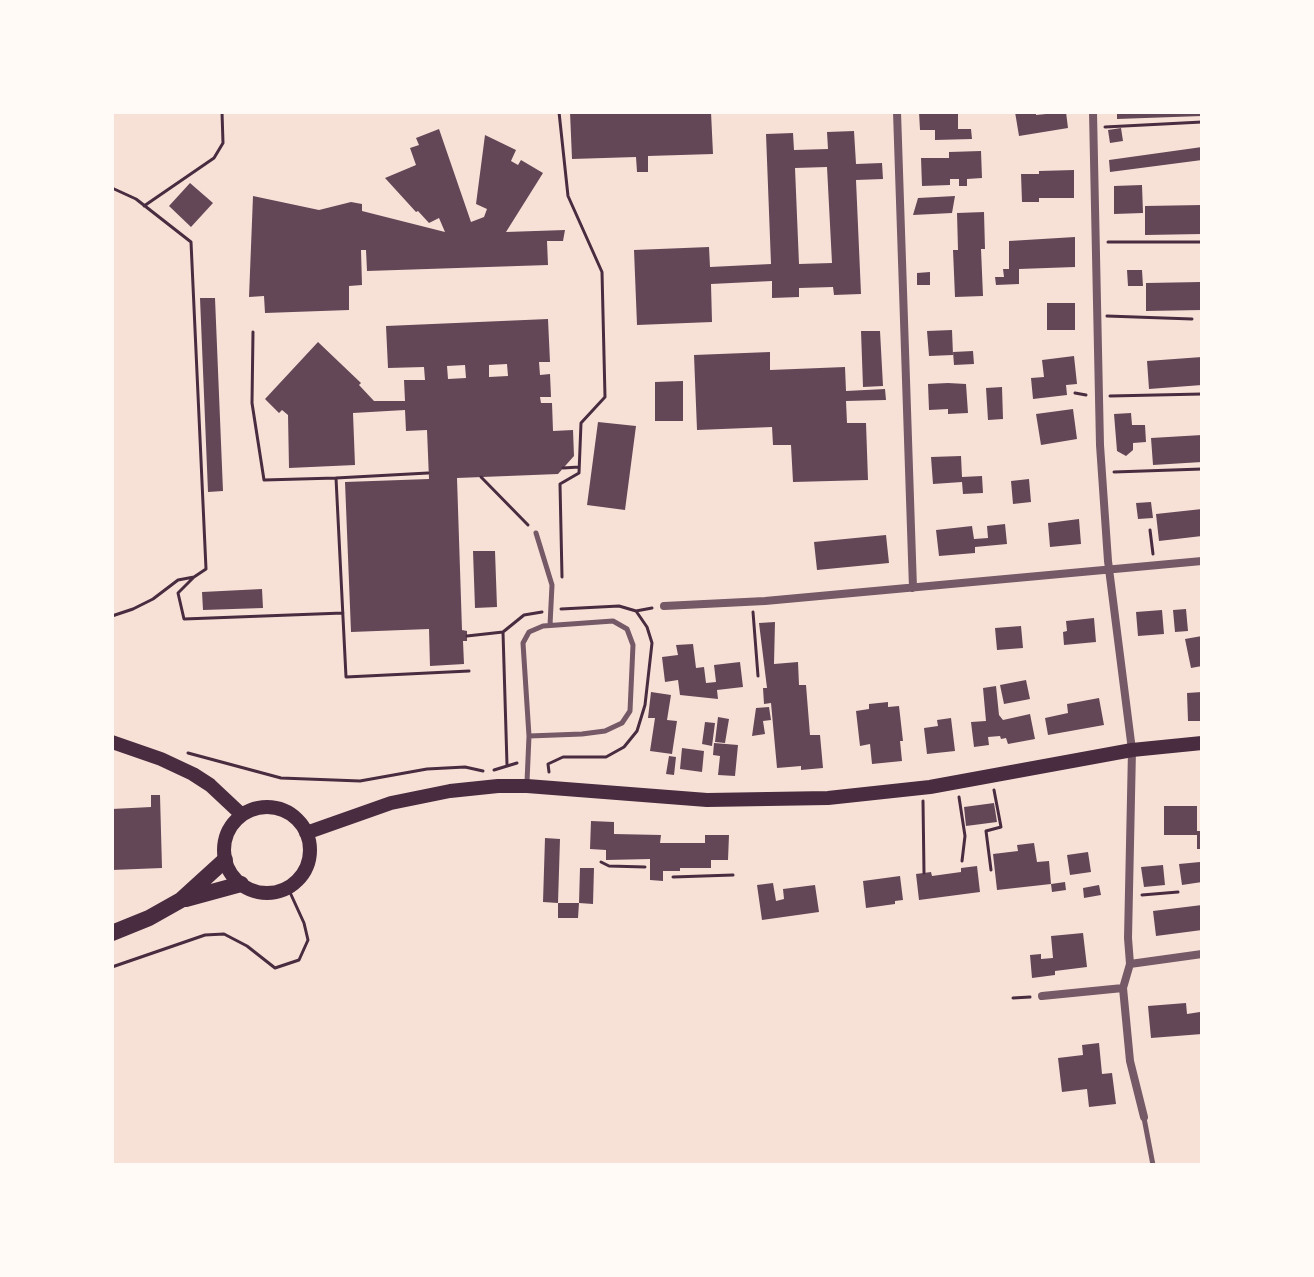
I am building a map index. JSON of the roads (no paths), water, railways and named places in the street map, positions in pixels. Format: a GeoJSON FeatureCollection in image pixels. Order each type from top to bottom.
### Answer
{"type":"FeatureCollection","features":[{"type":"Feature","properties":{"kind":"highway"},"geometry":{"type":"LineString","coordinates":[[112,933],[149,918],[181,900],[225,860]]}},
{"type":"Feature","properties":{"kind":"highway"},"geometry":{"type":"LineString","coordinates":[[181,900],[241,884]]}},
{"type":"Feature","properties":{"kind":"main road"},"geometry":{"type":"LineString","coordinates":[[112,742],[193,774],[210,785],[242,815]]}},
{"type":"Feature","properties":{"kind":"main road"},"geometry":{"type":"LineString","coordinates":[[306,833],[391,803],[450,791],[527,786],[642,796],[760,801],[828,798],[921,788],[1132,750],[1202,743]]}},
{"type":"Feature","properties":{"kind":"main road"},"geometry":{"type":"LineString","coordinates":[[260,808],[277,808],[297,819],[306,833],[310,849],[308,864],[299,879],[288,888],[259,893],[232,876],[225,860],[227,835],[242,815],[260,808]]}},
{"type":"Feature","properties":{"kind":"street"},"geometry":{"type":"LineString","coordinates":[[897,112],[913,588]]}},
{"type":"Feature","properties":{"kind":"street"},"geometry":{"type":"LineString","coordinates":[[1093,112],[1097,396],[1109,569],[1132,750],[1128,896],[1130,964],[1123,988],[1130,1061],[1144,1117]]}},
{"type":"Feature","properties":{"kind":"street"},"geometry":{"type":"LineString","coordinates":[[664,606],[753,602],[1202,561]]}},
{"type":"Feature","properties":{"kind":"street"},"geometry":{"type":"LineString","coordinates":[[1130,964],[1202,954]]}},
{"type":"Feature","properties":{"kind":"street"},"geometry":{"type":"LineString","coordinates":[[1042,996],[1123,988]]}},
{"type":"Feature","properties":{"kind":"lane"},"geometry":{"type":"LineString","coordinates":[[536,533],[552,585],[550,625]]}},
{"type":"Feature","properties":{"kind":"lane"},"geometry":{"type":"LineString","coordinates":[[527,786],[529,736],[523,643],[529,632],[550,625],[613,621],[627,629],[633,645],[630,711],[622,723],[605,731],[529,736]]}},
{"type":"Feature","properties":{"kind":"lane"},"geometry":{"type":"LineString","coordinates":[[1144,1117],[1153,1165]]}}]}
